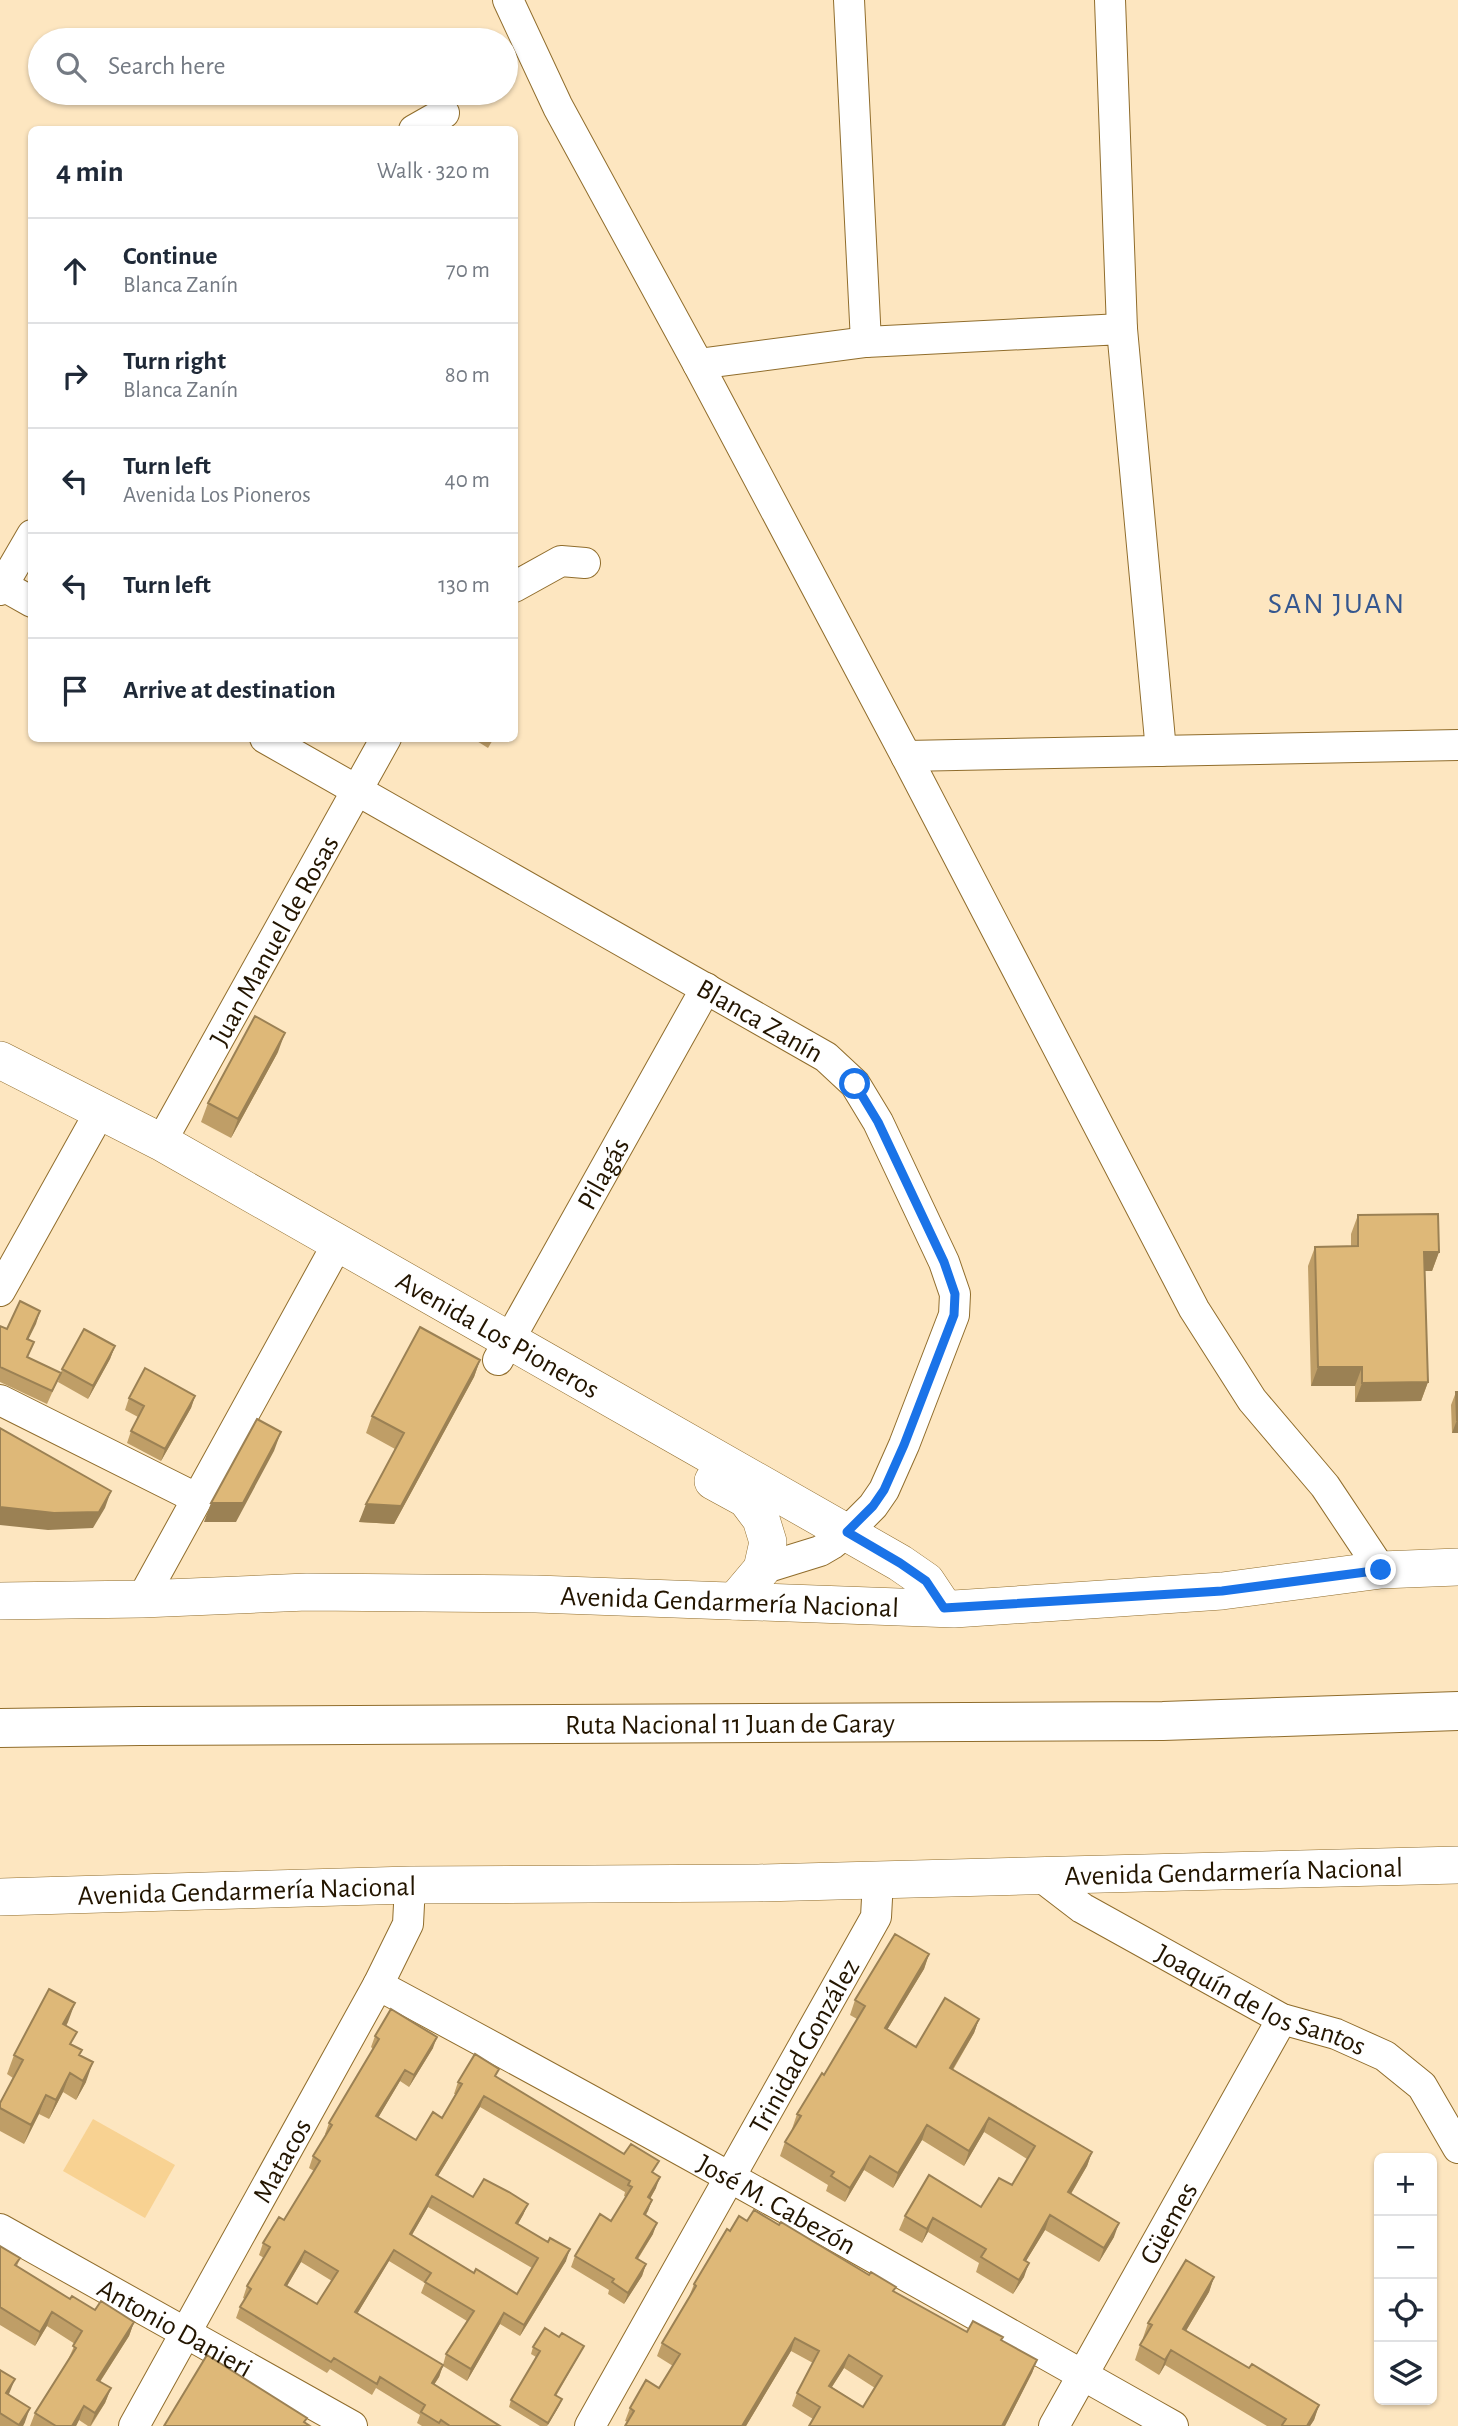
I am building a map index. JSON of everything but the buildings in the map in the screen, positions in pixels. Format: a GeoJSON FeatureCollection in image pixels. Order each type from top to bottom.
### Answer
{"type":"FeatureCollection","features":[{"type":"Feature","properties":{"kind":"highway","name":"Ruta Nacional 11 Juan de Garay"},"geometry":{"type":"LineString","coordinates":[[0,1728],[1163,1721],[1458,1711]]}},
{"type":"Feature","properties":{"kind":"main road","name":"Avenida Los Pioneros"},"geometry":{"type":"LineString","coordinates":[[0,1060],[36,1080],[95,1120],[504,1350],[847,1532],[926,1581],[944,1608]]}},
{"type":"Feature","properties":{"kind":"main road","name":"Avenida Los Pioneros"},"geometry":{"type":"LineString","coordinates":[[95,1120],[161,1142],[332,1253]]}},
{"type":"Feature","properties":{"kind":"main road","name":"Avenida Los Pioneros"},"geometry":{"type":"LineString","coordinates":[[504,1350],[746,1499],[761,1519],[768,1542],[762,1570]]}},
{"type":"Feature","properties":{"kind":"main road","name":"Avenida Gendarmería Nacional"},"geometry":{"type":"LineString","coordinates":[[0,1601],[320,1592],[536,1594],[944,1608],[1222,1591],[1381,1570],[1458,1567]]}},
{"type":"Feature","properties":{"kind":"main road"},"geometry":{"type":"LineString","coordinates":[[735,1601],[762,1570]]}},
{"type":"Feature","properties":{"kind":"main road","name":"Avenida Gendarmería Nacional"},"geometry":{"type":"LineString","coordinates":[[0,1897],[410,1885],[744,1884],[1458,1865]]}},
{"type":"Feature","properties":{"kind":"street"},"geometry":{"type":"LineString","coordinates":[[508,0],[558,107],[906,756],[1194,1309],[1252,1399],[1325,1486],[1381,1570]]}},
{"type":"Feature","properties":{"kind":"street"},"geometry":{"type":"LineString","coordinates":[[849,0],[866,342]]}},
{"type":"Feature","properties":{"kind":"street"},"geometry":{"type":"LineString","coordinates":[[1110,0],[1122,329],[1161,751]]}},
{"type":"Feature","properties":{"kind":"street"},"geometry":{"type":"LineString","coordinates":[[421,126],[444,113]]}},
{"type":"Feature","properties":{"kind":"street"},"geometry":{"type":"LineString","coordinates":[[698,364],[866,342],[1122,329]]}},
{"type":"Feature","properties":{"kind":"street"},"geometry":{"type":"LineString","coordinates":[[28,542],[1,586],[28,600]]}},
{"type":"Feature","properties":{"kind":"street"},"geometry":{"type":"LineString","coordinates":[[518,585],[561,561],[585,562]]}},
{"type":"Feature","properties":{"kind":"street","name":"Blanca Zanín"},"geometry":{"type":"LineString","coordinates":[[272,742],[826,1057],[855,1084],[878,1122],[944,1262],[955,1294],[954,1315],[894,1467],[873,1506],[847,1532],[820,1551],[762,1570]]}},
{"type":"Feature","properties":{"kind":"street","name":"Juan Manuel de Rosas"},"geometry":{"type":"LineString","coordinates":[[161,1142],[384,742]]}},
{"type":"Feature","properties":{"kind":"street"},"geometry":{"type":"LineString","coordinates":[[906,756],[1458,745]]}},
{"type":"Feature","properties":{"kind":"street","name":"Pilagás"},"geometry":{"type":"LineString","coordinates":[[504,1350],[706,988]]}},
{"type":"Feature","properties":{"kind":"street"},"geometry":{"type":"LineString","coordinates":[[0,1291],[95,1120]]}},
{"type":"Feature","properties":{"kind":"street"},"geometry":{"type":"LineString","coordinates":[[142,1599],[332,1253]]}},
{"type":"Feature","properties":{"kind":"street"},"geometry":{"type":"LineString","coordinates":[[0,1401],[197,1499]]}},
{"type":"Feature","properties":{"kind":"street","name":"Joaquín de los Santos"},"geometry":{"type":"LineString","coordinates":[[1039,1875],[1082,1908],[1282,2019],[1336,2034],[1385,2056],[1422,2086],[1458,2148]]}},
{"type":"Feature","properties":{"kind":"street","name":"Trinidad González"},"geometry":{"type":"LineString","coordinates":[[590,2426],[876,1917],[878,1880]]}},
{"type":"Feature","properties":{"kind":"street","name":"Matacos"},"geometry":{"type":"LineString","coordinates":[[134,2426],[378,1985],[408,1924],[410,1885]]}},
{"type":"Feature","properties":{"kind":"street","name":"José M. Cabezón"},"geometry":{"type":"LineString","coordinates":[[378,1985],[730,2176],[869,2257],[1173,2426]]}},
{"type":"Feature","properties":{"kind":"street","name":"Güemes"},"geometry":{"type":"LineString","coordinates":[[1054,2426],[1282,2019]]}},
{"type":"Feature","properties":{"kind":"street","name":"Antonio Danieri"},"geometry":{"type":"LineString","coordinates":[[0,2229],[352,2426]]}},
{"type":"Feature","properties":{"kind":"shaded area"},"geometry":{"type":"Polygon","coordinates":[[[93,2119],[175,2165],[145,2218],[63,2171],[93,2119]]]}},
{"type":"Feature","properties":{"kind":"district","name":"SAN JUAN"},"geometry":{"type":"Point","coordinates":[1337,603]}},
{"type":"Feature","properties":{"kind":"route"},"geometry":{"type":"LineString","coordinates":[[855,1084],[878,1122],[944,1262],[955,1294],[954,1315],[884,1490],[873,1506],[847,1532],[926,1581],[944,1608],[954,1609],[1222,1591],[1381,1570]]}}]}
